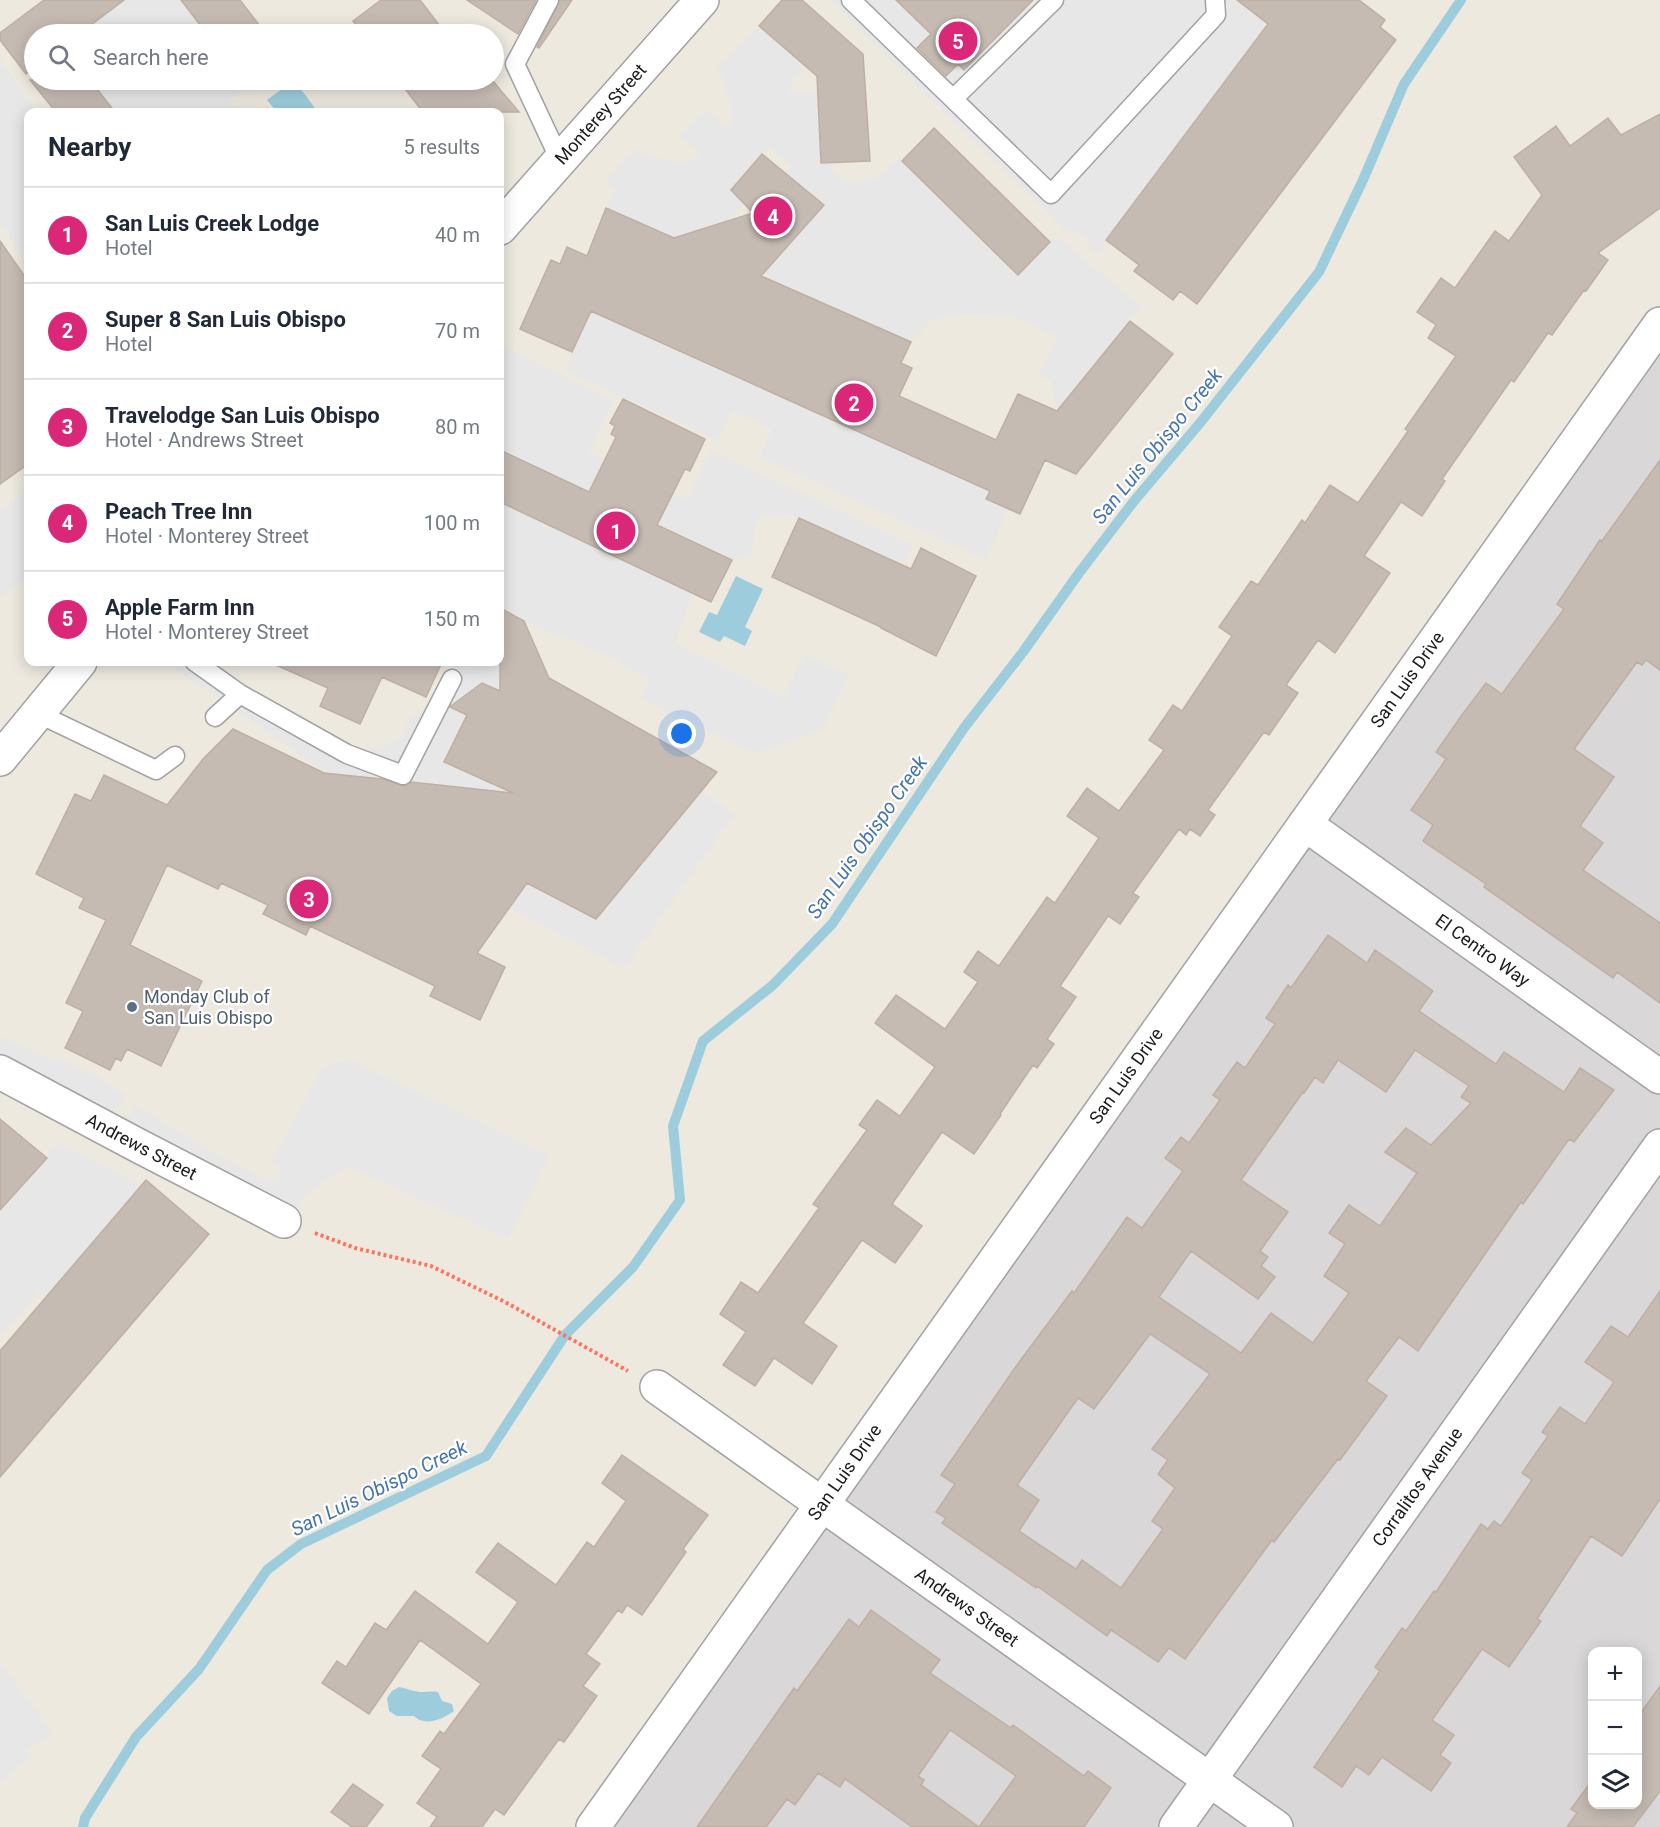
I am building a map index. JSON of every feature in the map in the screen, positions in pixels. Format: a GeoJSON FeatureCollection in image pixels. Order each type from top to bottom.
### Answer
{"type":"FeatureCollection","features":[{"type":"Feature","properties":{"kind":"street","name":"Monterey Street"},"geometry":{"type":"LineString","coordinates":[[504,223],[702,0]]}},
{"type":"Feature","properties":{"kind":"street","name":"San Luis Drive"},"geometry":{"type":"LineString","coordinates":[[593,1827],[1660,324]]}},
{"type":"Feature","properties":{"kind":"street"},"geometry":{"type":"LineString","coordinates":[[0,759],[77,666]]}},
{"type":"Feature","properties":{"kind":"street","name":"El Centro Way"},"geometry":{"type":"LineString","coordinates":[[1305,824],[1660,1077]]}},
{"type":"Feature","properties":{"kind":"street","name":"Andrews Street"},"geometry":{"type":"LineString","coordinates":[[0,1072],[284,1221]]}},
{"type":"Feature","properties":{"kind":"street","name":"Corralitos Avenue"},"geometry":{"type":"LineString","coordinates":[[1176,1827],[1660,1146]]}},
{"type":"Feature","properties":{"kind":"street","name":"Andrews Street"},"geometry":{"type":"LineString","coordinates":[[646,1381],[1276,1827]]}},
{"type":"Feature","properties":{"kind":"lane"},"geometry":{"type":"LineString","coordinates":[[549,0],[515,64],[560,160]]}},
{"type":"Feature","properties":{"kind":"lane"},"geometry":{"type":"LineString","coordinates":[[851,0],[1051,194],[1216,15],[1215,0]]}},
{"type":"Feature","properties":{"kind":"lane"},"geometry":{"type":"LineString","coordinates":[[952,99],[1054,0]]}},
{"type":"Feature","properties":{"kind":"lane"},"geometry":{"type":"LineString","coordinates":[[201,666],[240,694],[347,754],[403,775],[453,679]]}},
{"type":"Feature","properties":{"kind":"lane"},"geometry":{"type":"LineString","coordinates":[[215,717],[240,694]]}},
{"type":"Feature","properties":{"kind":"lane"},"geometry":{"type":"LineString","coordinates":[[37,713],[156,770],[175,756]]}},
{"type":"Feature","properties":{"kind":"path"},"geometry":{"type":"LineString","coordinates":[[284,1221],[355,1248],[431,1266],[505,1302],[646,1381]]}},
{"type":"Feature","properties":{"kind":"shaded area"},"geometry":{"type":"Polygon","coordinates":[[[124,0],[181,0],[199,24],[92,24],[124,0]]]}},
{"type":"Feature","properties":{"kind":"shaded area"},"geometry":{"type":"Polygon","coordinates":[[[829,0],[896,0],[931,34],[916,49],[945,77],[1038,0],[1237,0],[1268,24],[1106,239],[1111,244],[1096,255],[1082,234],[1067,231],[829,0]]]}},
{"type":"Feature","properties":{"kind":"shaded area"},"geometry":{"type":"Polygon","coordinates":[[[759,26],[804,65],[788,91],[818,92],[832,153],[832,171],[840,179],[856,181],[875,179],[900,158],[1018,275],[1056,236],[1141,306],[1057,411],[1051,381],[1039,374],[1058,338],[1037,326],[1010,316],[960,314],[931,321],[911,342],[765,278],[784,173],[790,166],[769,147],[731,189],[744,204],[727,221],[674,238],[606,208],[616,189],[606,181],[634,149],[642,154],[682,164],[698,156],[698,150],[680,137],[706,109],[724,125],[730,124],[732,112],[723,76],[716,70],[759,26]]]}},
{"type":"Feature","properties":{"kind":"shaded area"},"geometry":{"type":"Polygon","coordinates":[[[0,59],[34,108],[24,108],[24,256],[0,223],[0,59]]]}},
{"type":"Feature","properties":{"kind":"shaded area"},"geometry":{"type":"Polygon","coordinates":[[[98,90],[241,90],[229,101],[235,108],[112,108],[98,90]]]}},
{"type":"Feature","properties":{"kind":"shaded area"},"geometry":{"type":"Polygon","coordinates":[[[591,311],[990,491],[987,499],[1009,508],[985,559],[760,457],[772,429],[733,411],[718,440],[565,371],[591,311]]]}},
{"type":"Feature","properties":{"kind":"shaded area"},"geometry":{"type":"Polygon","coordinates":[[[1660,324],[1660,1827],[593,1827],[1660,324]]]}},
{"type":"Feature","properties":{"kind":"shaded area"},"geometry":{"type":"Polygon","coordinates":[[[504,347],[613,401],[589,453],[687,500],[711,451],[913,545],[871,624],[844,609],[867,549],[791,514],[759,517],[751,557],[732,560],[504,452],[504,420],[507,414],[504,412],[504,347]]]}},
{"type":"Feature","properties":{"kind":"shaded area"},"geometry":{"type":"Polygon","coordinates":[[[24,494],[24,579],[0,597],[0,511],[24,494]]]}},
{"type":"Feature","properties":{"kind":"shaded area"},"geometry":{"type":"Polygon","coordinates":[[[504,504],[692,593],[675,643],[784,697],[804,654],[849,675],[822,730],[754,753],[641,698],[650,679],[618,664],[619,660],[524,621],[504,610],[504,504]]]}},
{"type":"Feature","properties":{"kind":"shaded area"},"geometry":{"type":"Polygon","coordinates":[[[504,664],[554,688],[662,766],[735,814],[624,968],[361,832],[379,808],[174,668],[176,666],[221,666],[295,719],[354,751],[397,742],[414,713],[428,715],[437,691],[453,666],[504,664]]]}},
{"type":"Feature","properties":{"kind":"shaded area"},"geometry":{"type":"Polygon","coordinates":[[[0,1037],[55,1061],[61,1059],[98,1077],[126,1096],[112,1120],[123,1125],[136,1105],[183,1135],[264,1180],[278,1180],[281,1171],[272,1161],[324,1066],[351,1060],[549,1156],[508,1239],[349,1167],[302,1198],[276,1230],[0,1088],[0,1037]]]}},
{"type":"Feature","properties":{"kind":"shaded area"},"geometry":{"type":"Polygon","coordinates":[[[58,1144],[142,1185],[48,1296],[40,1291],[0,1336],[0,1210],[58,1144]]]}},
{"type":"Feature","properties":{"kind":"shaded area"},"geometry":{"type":"Polygon","coordinates":[[[0,1662],[52,1733],[26,1750],[32,1757],[0,1782],[0,1662]]]}},
{"type":"Feature","properties":{"kind":"water"},"geometry":{"type":"Polygon","coordinates":[[[280,90],[302,90],[315,108],[274,108],[267,100],[280,90]]]}},
{"type":"Feature","properties":{"kind":"water"},"geometry":{"type":"Polygon","coordinates":[[[736,576],[763,589],[745,627],[752,631],[745,646],[724,636],[720,642],[699,632],[709,612],[717,615],[736,576]]]}},
{"type":"Feature","properties":{"kind":"water"},"geometry":{"type":"Polygon","coordinates":[[[399,1687],[419,1692],[438,1692],[442,1701],[452,1704],[454,1711],[445,1717],[429,1721],[423,1721],[414,1716],[397,1716],[389,1711],[387,1698],[399,1687]]]}},
{"type":"Feature","properties":{"kind":"building"},"geometry":{"type":"Polygon","coordinates":[[[44,0],[124,0],[92,24],[24,24],[24,71],[0,40],[0,33],[44,0]]]}},
{"type":"Feature","properties":{"kind":"building"},"geometry":{"type":"Polygon","coordinates":[[[181,0],[240,0],[258,24],[199,24],[181,0]]]}},
{"type":"Feature","properties":{"kind":"building"},"geometry":{"type":"Polygon","coordinates":[[[381,0],[420,0],[438,24],[356,24],[353,21],[381,0]]]}},
{"type":"Feature","properties":{"kind":"building"},"geometry":{"type":"Polygon","coordinates":[[[467,0],[536,0],[518,34],[467,0]]]}},
{"type":"Feature","properties":{"kind":"building"},"geometry":{"type":"Polygon","coordinates":[[[560,0],[572,0],[539,48],[537,47],[560,0]]]}},
{"type":"Feature","properties":{"kind":"building"},"geometry":{"type":"Polygon","coordinates":[[[782,0],[802,0],[863,54],[870,161],[821,163],[817,76],[759,26],[782,0]]]}},
{"type":"Feature","properties":{"kind":"building"},"geometry":{"type":"Polygon","coordinates":[[[896,0],[1033,0],[964,70],[958,64],[946,76],[917,48],[931,34],[896,0]]]}},
{"type":"Feature","properties":{"kind":"building"},"geometry":{"type":"Polygon","coordinates":[[[1237,0],[1359,0],[1385,20],[1380,27],[1396,40],[1197,304],[1180,291],[1173,300],[1134,271],[1139,265],[1106,240],[1268,24],[1237,0]]]}},
{"type":"Feature","properties":{"kind":"building"},"geometry":{"type":"Polygon","coordinates":[[[38,90],[98,90],[112,108],[53,108],[38,90]]]}},
{"type":"Feature","properties":{"kind":"building"},"geometry":{"type":"Polygon","coordinates":[[[406,90],[500,90],[519,112],[504,112],[504,108],[420,108],[406,90]]]}},
{"type":"Feature","properties":{"kind":"building"},"geometry":{"type":"Polygon","coordinates":[[[1660,114],[1660,208],[1598,253],[1608,260],[1552,335],[1548,333],[1514,382],[1511,380],[1442,479],[1445,481],[1422,516],[1401,502],[1364,556],[1390,573],[1335,653],[1318,640],[1286,685],[1298,693],[1269,735],[1264,732],[1208,810],[1215,815],[1200,836],[1190,829],[1186,835],[1179,829],[1133,893],[1139,897],[1120,924],[1108,916],[1060,986],[1076,997],[1047,1039],[1054,1044],[1037,1068],[1033,1065],[974,1154],[942,1132],[892,1204],[922,1226],[895,1263],[862,1240],[803,1323],[837,1346],[812,1384],[774,1358],[755,1386],[723,1365],[746,1332],[720,1314],[741,1282],[758,1293],[819,1208],[813,1204],[867,1130],[859,1125],[877,1100],[900,1116],[935,1067],[875,1023],[896,995],[945,1029],[978,982],[964,972],[978,951],[999,966],[1047,897],[1055,903],[1099,838],[1067,816],[1087,788],[1119,811],[1164,750],[1149,740],[1173,705],[1182,711],[1232,636],[1219,627],[1251,581],[1258,585],[1302,520],[1305,523],[1330,485],[1358,503],[1408,431],[1405,429],[1456,356],[1428,338],[1436,325],[1417,312],[1441,278],[1455,288],[1495,231],[1509,241],[1542,195],[1514,157],[1556,126],[1570,146],[1608,118],[1621,135],[1660,114]]]}},
{"type":"Feature","properties":{"kind":"building"},"geometry":{"type":"Polygon","coordinates":[[[934,128],[1050,242],[1018,275],[902,161],[934,128]]]}},
{"type":"Feature","properties":{"kind":"building"},"geometry":{"type":"Polygon","coordinates":[[[762,154],[824,205],[761,276],[911,342],[901,363],[912,368],[899,396],[996,440],[1018,394],[1057,411],[1130,321],[1173,354],[1076,474],[1045,460],[1020,514],[986,499],[990,491],[591,311],[572,352],[520,329],[551,260],[560,264],[567,247],[587,256],[606,208],[674,238],[753,213],[731,190],[762,154]]]}},
{"type":"Feature","properties":{"kind":"building"},"geometry":{"type":"Polygon","coordinates":[[[0,241],[24,275],[24,467],[0,484],[0,241]]]}},
{"type":"Feature","properties":{"kind":"building"},"geometry":{"type":"Polygon","coordinates":[[[623,399],[705,439],[690,471],[685,469],[657,525],[732,560],[711,602],[504,504],[504,452],[589,492],[616,437],[611,434],[615,426],[610,423],[623,399]]]}},
{"type":"Feature","properties":{"kind":"building"},"geometry":{"type":"Polygon","coordinates":[[[1660,460],[1660,670],[1646,660],[1642,665],[1637,662],[1574,749],[1614,777],[1580,826],[1603,843],[1583,870],[1660,923],[1660,1003],[1617,972],[1613,978],[1484,887],[1486,884],[1423,841],[1433,825],[1411,810],[1446,759],[1436,752],[1462,715],[1486,683],[1502,694],[1564,609],[1557,604],[1600,540],[1602,541],[1660,460]]]}},
{"type":"Feature","properties":{"kind":"building"},"geometry":{"type":"Polygon","coordinates":[[[799,518],[911,569],[921,548],[976,576],[936,656],[881,627],[772,577],[799,518]]]}},
{"type":"Feature","properties":{"kind":"building"},"geometry":{"type":"Polygon","coordinates":[[[504,610],[524,621],[549,678],[717,772],[596,919],[527,883],[477,953],[505,967],[480,1020],[430,996],[435,986],[310,926],[306,935],[263,914],[268,905],[221,883],[218,889],[167,865],[130,945],[202,981],[161,1066],[127,1049],[121,1061],[116,1058],[110,1070],[65,1048],[83,1011],[66,1003],[106,920],[79,908],[84,898],[36,874],[75,794],[91,801],[104,775],[167,805],[203,759],[233,729],[324,773],[382,779],[404,786],[411,782],[513,793],[444,762],[467,715],[450,707],[482,683],[500,691],[500,666],[504,666],[504,610]]]}},
{"type":"Feature","properties":{"kind":"building"},"geometry":{"type":"Polygon","coordinates":[[[278,666],[440,666],[426,697],[382,677],[360,724],[320,706],[328,688],[278,666]]]}},
{"type":"Feature","properties":{"kind":"building"},"geometry":{"type":"Polygon","coordinates":[[[1328,935],[1367,963],[1375,950],[1433,991],[1419,1011],[1496,1064],[1504,1052],[1564,1092],[1580,1068],[1614,1090],[1574,1142],[1569,1139],[1523,1204],[1521,1202],[1418,1351],[1399,1337],[1366,1381],[1387,1396],[1340,1460],[1338,1459],[1274,1542],[1272,1540],[1185,1659],[1169,1648],[1158,1662],[1111,1630],[1107,1636],[942,1523],[946,1518],[936,1512],[955,1484],[941,1475],[1017,1365],[1072,1291],[1074,1293],[1127,1217],[1142,1228],[1183,1171],[1165,1158],[1181,1137],[1189,1143],[1220,1100],[1213,1095],[1237,1062],[1245,1068],[1275,1024],[1266,1018],[1288,985],[1291,988],[1328,935]],[[1415,1050],[1386,1092],[1338,1060],[1323,1083],[1315,1077],[1241,1180],[1288,1212],[1260,1251],[1268,1257],[1261,1266],[1275,1277],[1258,1299],[1191,1251],[1159,1297],[1241,1353],[1271,1313],[1313,1343],[1349,1293],[1324,1276],[1345,1244],[1329,1233],[1349,1205],[1380,1226],[1417,1173],[1385,1152],[1406,1128],[1431,1145],[1471,1103],[1461,1097],[1469,1086],[1415,1050]],[[1150,1334],[1094,1409],[1078,1398],[1017,1485],[1039,1500],[1019,1531],[1076,1569],[1082,1560],[1121,1588],[1163,1529],[1152,1521],[1175,1488],[1158,1474],[1168,1460],[1152,1449],[1210,1374],[1150,1334]]]}},
{"type":"Feature","properties":{"kind":"building"},"geometry":{"type":"Polygon","coordinates":[[[0,1119],[47,1158],[0,1210],[0,1119]]]}},
{"type":"Feature","properties":{"kind":"building"},"geometry":{"type":"Polygon","coordinates":[[[146,1180],[209,1234],[0,1477],[0,1351],[146,1180]]]}},
{"type":"Feature","properties":{"kind":"building"},"geometry":{"type":"Polygon","coordinates":[[[1660,1291],[1660,1499],[1622,1556],[1591,1536],[1537,1619],[1541,1621],[1509,1667],[1482,1649],[1432,1720],[1454,1735],[1440,1755],[1451,1763],[1431,1791],[1382,1757],[1369,1775],[1356,1766],[1342,1787],[1314,1767],[1380,1671],[1375,1667],[1402,1628],[1406,1631],[1434,1591],[1436,1592],[1481,1524],[1488,1529],[1494,1521],[1501,1526],[1532,1480],[1522,1473],[1548,1436],[1542,1432],[1560,1407],[1585,1424],[1614,1382],[1585,1362],[1611,1326],[1628,1337],[1660,1291]]]}},
{"type":"Feature","properties":{"kind":"building"},"geometry":{"type":"Polygon","coordinates":[[[622,1455],[708,1515],[683,1549],[686,1552],[642,1615],[627,1605],[622,1613],[618,1610],[586,1654],[600,1664],[583,1686],[597,1696],[564,1742],[559,1739],[504,1815],[495,1809],[482,1827],[430,1827],[437,1817],[417,1803],[441,1769],[422,1756],[440,1731],[444,1734],[481,1684],[420,1640],[369,1714],[322,1683],[337,1661],[346,1667],[375,1623],[386,1630],[415,1591],[488,1644],[518,1602],[476,1572],[498,1543],[556,1585],[587,1542],[594,1547],[626,1501],[602,1483],[622,1455]]]}},
{"type":"Feature","properties":{"kind":"building"},"geometry":{"type":"Polygon","coordinates":[[[871,1610],[940,1660],[930,1673],[1011,1728],[1013,1725],[1084,1776],[1088,1771],[1111,1788],[1084,1827],[979,1827],[912,1827],[845,1779],[840,1787],[818,1773],[795,1805],[787,1799],[766,1827],[697,1827],[794,1688],[797,1691],[849,1619],[859,1627],[871,1610]],[[950,1730],[918,1776],[924,1780],[921,1785],[979,1827],[1016,1776],[950,1730]]]}},
{"type":"Feature","properties":{"kind":"building"},"geometry":{"type":"Polygon","coordinates":[[[1660,1686],[1660,1791],[1633,1827],[1567,1827],[1577,1813],[1571,1809],[1588,1786],[1588,1809],[1642,1809],[1642,1711],[1660,1686]]]}},
{"type":"Feature","properties":{"kind":"building"},"geometry":{"type":"Polygon","coordinates":[[[353,1784],[383,1805],[366,1827],[352,1827],[331,1812],[353,1784]]]}},
{"type":"Feature","properties":{"kind":"waterway","name":"San Luis Obispo Creek"},"geometry":{"type":"LineString","coordinates":[[83,1827],[85,1818],[136,1737],[199,1669],[267,1570],[301,1544],[486,1456],[565,1335],[633,1267],[680,1200],[673,1126],[703,1041],[773,985],[832,924],[964,728],[1023,652],[1079,573],[1134,501],[1200,423],[1319,272],[1363,180],[1404,84],[1461,0]]}},
{"type":"Feature","properties":{"kind":"place","name":"Apple Farm Inn"},"geometry":{"type":"Point","coordinates":[958,41]}},
{"type":"Feature","properties":{"kind":"place","name":"Peach Tree Inn"},"geometry":{"type":"Point","coordinates":[773,216]}},
{"type":"Feature","properties":{"kind":"place","name":"Super 8 San Luis Obispo"},"geometry":{"type":"Point","coordinates":[854,403]}},
{"type":"Feature","properties":{"kind":"place","name":"San Luis Creek Lodge"},"geometry":{"type":"Point","coordinates":[616,531]}},
{"type":"Feature","properties":{"kind":"place","name":"Travelodge San Luis Obispo"},"geometry":{"type":"Point","coordinates":[309,899]}},
{"type":"Feature","properties":{"kind":"place","name":"Monday Club of San Luis Obispo"},"geometry":{"type":"Point","coordinates":[132,1007]}}]}
